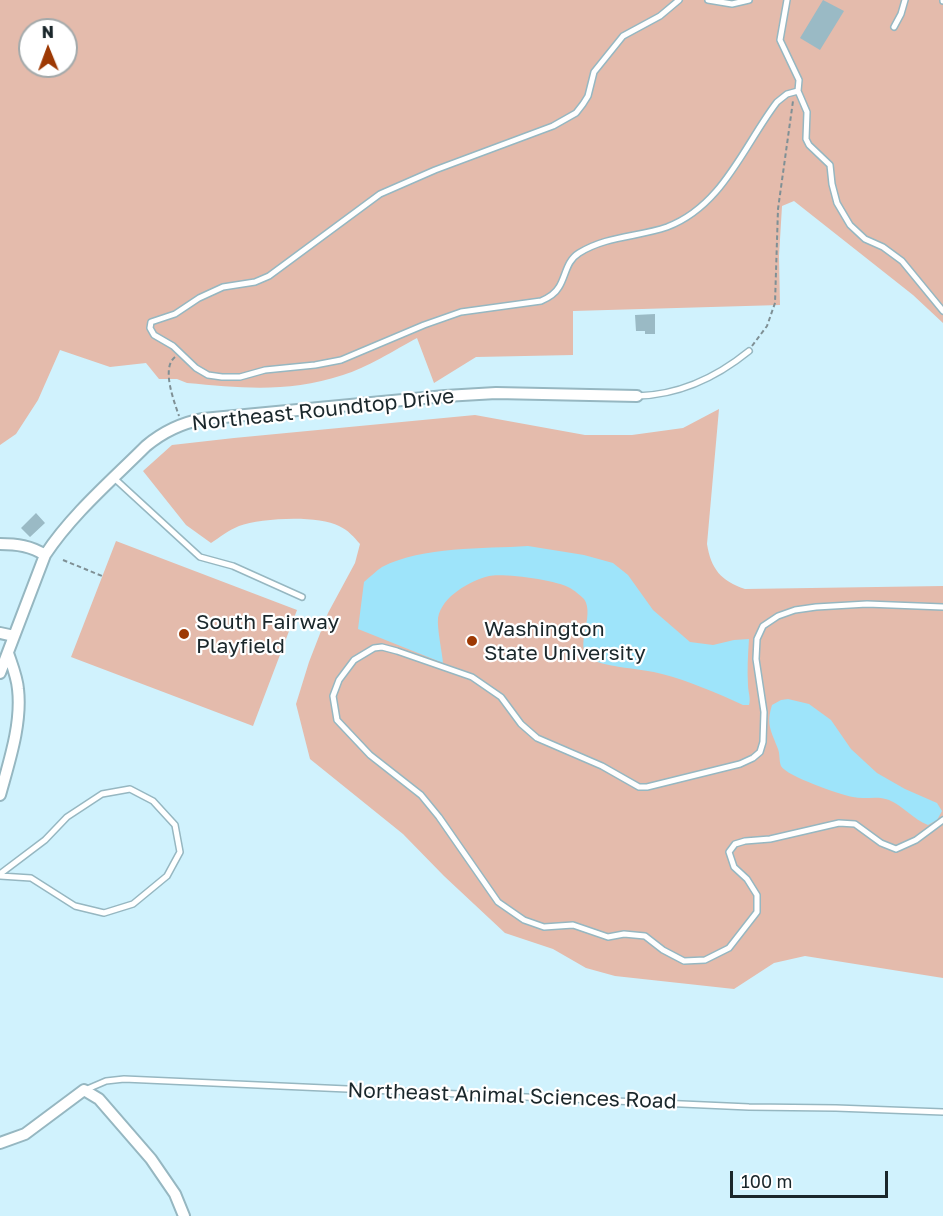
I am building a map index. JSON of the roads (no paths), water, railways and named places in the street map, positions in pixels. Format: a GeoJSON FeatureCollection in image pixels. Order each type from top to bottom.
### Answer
{"type":"FeatureCollection","features":[{"type":"Feature","properties":{"kind":"street","name":"Northeast Roundtop Drive"},"geometry":{"type":"LineString","coordinates":[[0,673],[45,555],[66,526],[158,436],[182,424],[204,419],[445,396],[496,393],[636,396]]}},
{"type":"Feature","properties":{"kind":"street"},"geometry":{"type":"LineString","coordinates":[[0,544],[21,545],[45,555]]}},
{"type":"Feature","properties":{"kind":"street"},"geometry":{"type":"LineString","coordinates":[[0,633],[14,636]]}},
{"type":"Feature","properties":{"kind":"street"},"geometry":{"type":"LineString","coordinates":[[0,795],[11,751],[18,700],[17,683],[8,653]]}},
{"type":"Feature","properties":{"kind":"street"},"geometry":{"type":"LineString","coordinates":[[0,1143],[25,1134],[84,1090],[99,1099],[151,1159],[175,1194],[184,1216]]}},
{"type":"Feature","properties":{"kind":"lane"},"geometry":{"type":"LineString","coordinates":[[679,0],[660,16],[623,36],[594,72],[588,96],[583,104],[576,113],[565,120],[397,186],[361,207],[336,228],[269,276],[255,282],[223,287],[174,314],[151,322],[150,328],[154,334],[181,352],[196,368],[208,375],[240,376],[265,370],[341,360],[461,312],[541,301],[552,295],[559,287],[575,255],[586,248],[613,239],[667,227],[694,212],[724,183],[777,102],[787,94],[798,91]]}},
{"type":"Feature","properties":{"kind":"lane"},"geometry":{"type":"LineString","coordinates":[[708,0],[732,4],[749,0]]}},
{"type":"Feature","properties":{"kind":"lane"},"geometry":{"type":"LineString","coordinates":[[788,0],[780,40],[799,80],[798,91],[807,112],[806,139],[809,145],[830,165],[837,203],[850,225],[865,238],[883,247],[902,261],[943,310]]}},
{"type":"Feature","properties":{"kind":"lane"},"geometry":{"type":"LineString","coordinates":[[894,27],[905,0]]}},
{"type":"Feature","properties":{"kind":"lane","name":"Northeast Roundtop Drive"},"geometry":{"type":"LineString","coordinates":[[636,396],[661,394],[689,386],[712,376],[749,351]]}},
{"type":"Feature","properties":{"kind":"lane"},"geometry":{"type":"LineString","coordinates":[[114,477],[200,557],[233,566],[302,597]]}},
{"type":"Feature","properties":{"kind":"lane"},"geometry":{"type":"LineString","coordinates":[[943,607],[845,604],[795,610],[778,616],[763,626],[757,639],[756,659],[764,712],[763,742],[760,752],[740,764],[647,787],[639,787],[602,766],[537,738],[521,724],[501,697],[472,676],[397,651],[382,647],[374,648],[354,660],[339,680],[333,696],[337,720],[370,755],[421,795],[498,902],[524,920],[544,927],[573,925],[608,938],[624,934],[645,936],[663,950],[684,961],[705,960],[729,948],[757,912],[757,895],[730,859],[729,852],[735,844],[770,839],[839,823],[855,824],[881,843],[896,849],[916,840],[943,820]]}},
{"type":"Feature","properties":{"kind":"lane"},"geometry":{"type":"LineString","coordinates":[[130,789],[153,801],[175,825],[180,852],[167,876],[133,904],[104,914],[75,906],[32,878],[0,875],[45,840],[67,817],[102,794],[130,789]]}},
{"type":"Feature","properties":{"kind":"lane","name":"Northeast Animal Sciences Road"},"geometry":{"type":"LineString","coordinates":[[84,1090],[106,1081],[124,1079],[749,1107],[943,1112]]}},
{"type":"Feature","properties":{"kind":"water"},"geometry":{"type":"Polygon","coordinates":[[[528,546],[584,555],[613,563],[628,575],[653,610],[690,642],[713,645],[749,639],[749,705],[743,705],[672,677],[591,659],[584,648],[587,606],[584,599],[570,588],[542,580],[506,575],[489,576],[466,586],[451,596],[438,618],[443,663],[358,629],[364,582],[382,567],[398,560],[434,552],[528,546]]]}},
{"type":"Feature","properties":{"kind":"water"},"geometry":{"type":"Polygon","coordinates":[[[788,699],[809,704],[831,720],[851,749],[877,773],[937,803],[942,811],[937,820],[928,825],[889,800],[847,796],[785,770],[780,764],[779,751],[769,718],[772,705],[788,699]]]}},
{"type":"Feature","properties":{"kind":"place","name":"South Fairway Playfield"},"geometry":{"type":"Point","coordinates":[184,634]}},
{"type":"Feature","properties":{"kind":"place","name":"Washington State University"},"geometry":{"type":"Point","coordinates":[472,641]}}]}
